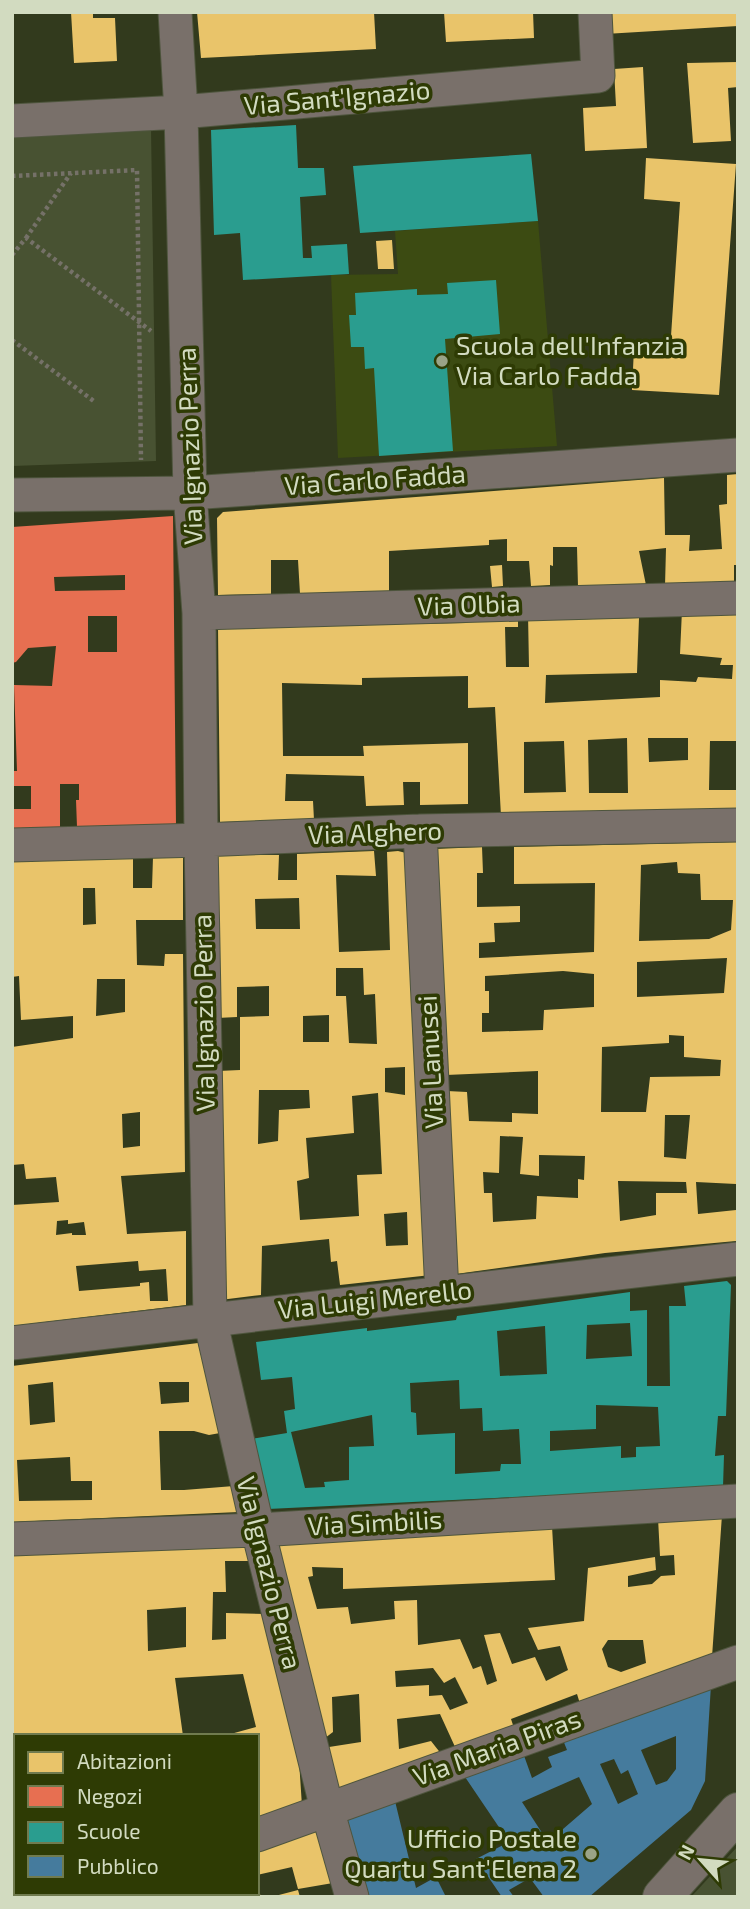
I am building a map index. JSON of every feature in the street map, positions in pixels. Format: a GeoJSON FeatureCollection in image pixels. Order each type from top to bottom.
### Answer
{"type":"FeatureCollection","features":[{"type":"Feature","properties":{"kind":"street","name":"Via Ignazio Perra"},"geometry":{"type":"LineString","coordinates":[[175,12],[181,112],[190,493],[199,613],[210,1319],[258,1530],[327,1809],[352,1897]]}},
{"type":"Feature","properties":{"kind":"street","name":"Via Sant'Ignazio"},"geometry":{"type":"LineString","coordinates":[[12,121],[181,112],[598,76],[595,12]]}},
{"type":"Feature","properties":{"kind":"street","name":"Via Carlo Fadda"},"geometry":{"type":"LineString","coordinates":[[12,495],[190,493],[738,455]]}},
{"type":"Feature","properties":{"kind":"street","name":"Via Olbia"},"geometry":{"type":"LineString","coordinates":[[199,613],[738,598]]}},
{"type":"Feature","properties":{"kind":"street","name":"Via Alghero"},"geometry":{"type":"LineString","coordinates":[[12,845],[421,831],[738,825]]}},
{"type":"Feature","properties":{"kind":"street","name":"Via Lanusei"},"geometry":{"type":"LineString","coordinates":[[421,831],[442,1293]]}},
{"type":"Feature","properties":{"kind":"street","name":"Via Luigi Merello"},"geometry":{"type":"LineString","coordinates":[[12,1343],[738,1259]]}},
{"type":"Feature","properties":{"kind":"street","name":"Via Simbilis"},"geometry":{"type":"LineString","coordinates":[[12,1539],[258,1530],[738,1502]]}},
{"type":"Feature","properties":{"kind":"street","name":"Via Maria Piras"},"geometry":{"type":"LineString","coordinates":[[259,1834],[738,1662]]}},
{"type":"Feature","properties":{"kind":"street"},"geometry":{"type":"LineString","coordinates":[[662,1897],[737,1802]]}},
{"type":"Feature","properties":{"kind":"path"},"geometry":{"type":"LineString","coordinates":[[12,176],[137,170],[141,494]]}},
{"type":"Feature","properties":{"kind":"path"},"geometry":{"type":"LineString","coordinates":[[12,255],[71,173]]}},
{"type":"Feature","properties":{"kind":"path"},"geometry":{"type":"LineString","coordinates":[[26,238],[186,356]]}},
{"type":"Feature","properties":{"kind":"path"},"geometry":{"type":"LineString","coordinates":[[12,340],[95,402]]}},
{"type":"Feature","properties":{"kind":"shaded area"},"geometry":{"type":"Polygon","coordinates":[[[151,128],[156,461],[12,466],[12,135],[151,128]]]}},
{"type":"Feature","properties":{"kind":"shaded area","name":"Scuola dell'Infanzia Via Carlo Fadda"},"geometry":{"type":"Polygon","coordinates":[[[538,221],[557,446],[338,458],[331,275],[398,274],[395,231],[538,221]]]}},
{"type":"Feature","properties":{"kind":"shaded area"},"geometry":{"type":"Polygon","coordinates":[[[738,1846],[738,1897],[691,1897],[738,1846]]]}},
{"type":"Feature","properties":{"kind":"building: Abitazioni"},"geometry":{"type":"Polygon","coordinates":[[[71,12],[93,12],[93,18],[115,18],[117,61],[74,63],[71,12]]]}},
{"type":"Feature","properties":{"kind":"building: Abitazioni"},"geometry":{"type":"Polygon","coordinates":[[[197,12],[374,12],[376,49],[201,58],[197,12]]]}},
{"type":"Feature","properties":{"kind":"building: Abitazioni"},"geometry":{"type":"Polygon","coordinates":[[[444,12],[533,12],[534,38],[446,42],[444,12]]]}},
{"type":"Feature","properties":{"kind":"building: Abitazioni"},"geometry":{"type":"Polygon","coordinates":[[[604,12],[738,12],[738,26],[605,34],[604,12]]]}},
{"type":"Feature","properties":{"kind":"building: Abitazioni"},"geometry":{"type":"Polygon","coordinates":[[[738,62],[738,87],[728,88],[731,141],[693,143],[687,63],[738,62]]]}},
{"type":"Feature","properties":{"kind":"building: Abitazioni"},"geometry":{"type":"Polygon","coordinates":[[[643,67],[647,148],[585,151],[583,108],[616,106],[614,69],[643,67]]]}},
{"type":"Feature","properties":{"kind":"building: Abitazioni"},"geometry":{"type":"Polygon","coordinates":[[[646,158],[736,164],[719,395],[632,390],[634,348],[670,351],[680,202],[644,199],[646,158]]]}},
{"type":"Feature","properties":{"kind":"building: Abitazioni"},"geometry":{"type":"Polygon","coordinates":[[[392,240],[394,269],[378,269],[376,241],[392,240]]]}},
{"type":"Feature","properties":{"kind":"building: Abitazioni"},"geometry":{"type":"Polygon","coordinates":[[[738,474],[738,565],[734,565],[734,586],[665,586],[666,548],[639,551],[647,590],[578,587],[577,547],[553,547],[550,585],[531,586],[529,561],[507,561],[507,539],[489,540],[489,545],[389,551],[389,596],[300,594],[298,560],[271,560],[271,594],[218,595],[217,518],[223,512],[664,478],[665,535],[690,535],[689,551],[722,549],[719,505],[727,504],[727,475],[738,474]]]}},
{"type":"Feature","properties":{"kind":"building: Abitazioni"},"geometry":{"type":"Polygon","coordinates":[[[502,565],[503,586],[492,587],[490,566],[502,565]]]}},
{"type":"Feature","properties":{"kind":"building: Abitazioni"},"geometry":{"type":"Polygon","coordinates":[[[738,609],[738,741],[710,741],[709,790],[738,790],[738,811],[501,816],[495,707],[468,708],[468,676],[362,678],[362,685],[282,683],[283,756],[364,756],[363,746],[468,743],[468,804],[420,805],[420,782],[403,782],[404,805],[366,806],[364,776],[286,774],[285,801],[313,801],[314,820],[220,822],[218,627],[466,623],[466,616],[518,615],[518,627],[505,627],[506,667],[529,667],[528,614],[546,615],[546,620],[639,618],[637,673],[546,675],[545,703],[660,697],[660,680],[696,682],[698,677],[732,679],[733,665],[720,665],[722,658],[680,654],[682,610],[738,609]],[[627,738],[588,740],[589,793],[628,793],[627,738]],[[648,738],[649,762],[688,760],[688,738],[648,738]],[[564,741],[524,742],[524,793],[566,792],[564,741]]]}},
{"type":"Feature","properties":{"kind":"building: Abitazioni"},"geometry":{"type":"Polygon","coordinates":[[[738,842],[736,1184],[696,1182],[698,1214],[736,1210],[736,1241],[605,1253],[456,1274],[447,1091],[467,1092],[469,1121],[512,1122],[512,1113],[538,1114],[538,1071],[446,1075],[435,849],[482,847],[483,873],[477,873],[477,907],[520,906],[520,922],[494,923],[495,942],[479,943],[479,958],[594,952],[595,883],[514,884],[514,847],[738,842]],[[677,862],[641,865],[639,941],[709,939],[731,930],[733,900],[701,900],[700,874],[678,873],[677,862]],[[727,958],[637,962],[637,997],[724,993],[727,958]],[[563,971],[485,976],[485,991],[489,991],[489,1013],[482,1013],[482,1032],[543,1030],[544,1010],[594,1007],[594,974],[563,971]],[[669,1035],[669,1043],[602,1047],[601,1112],[646,1112],[650,1077],[720,1076],[721,1060],[684,1057],[684,1036],[669,1035]],[[665,1115],[664,1157],[686,1159],[690,1115],[665,1115]],[[500,1136],[499,1173],[483,1172],[484,1193],[492,1193],[493,1222],[536,1219],[537,1196],[578,1198],[578,1179],[584,1180],[585,1156],[539,1155],[539,1176],[520,1174],[523,1137],[500,1136]],[[618,1181],[620,1221],[656,1215],[656,1193],[687,1193],[686,1182],[618,1181]]]}},
{"type":"Feature","properties":{"kind":"building: Abitazioni"},"geometry":{"type":"Polygon","coordinates":[[[374,851],[376,876],[336,875],[339,952],[390,950],[387,852],[406,853],[431,1275],[340,1285],[337,1261],[331,1262],[329,1239],[262,1246],[261,1295],[220,1300],[224,1228],[224,1147],[218,1147],[218,1071],[240,1070],[240,1017],[269,1016],[269,986],[237,987],[237,1017],[217,1018],[215,860],[218,855],[279,855],[278,880],[297,880],[297,854],[374,851]],[[299,898],[255,899],[256,929],[300,929],[299,898]],[[336,968],[336,996],[346,996],[349,1043],[377,1044],[375,994],[364,995],[363,968],[336,968]],[[329,1015],[303,1016],[303,1042],[329,1042],[329,1015]],[[405,1067],[385,1068],[385,1092],[405,1095],[405,1067]],[[259,1090],[258,1144],[278,1141],[279,1110],[310,1108],[309,1090],[259,1090]],[[378,1093],[352,1096],[354,1133],[306,1138],[309,1178],[297,1181],[300,1220],[359,1216],[357,1175],[382,1174],[378,1093]],[[407,1212],[384,1214],[386,1246],[408,1245],[407,1212]]]}},
{"type":"Feature","properties":{"kind":"building: Abitazioni"},"geometry":{"type":"Polygon","coordinates":[[[153,857],[183,857],[183,920],[136,920],[137,965],[164,966],[165,954],[183,954],[185,1172],[121,1176],[127,1234],[186,1231],[186,1305],[12,1326],[12,1205],[59,1202],[56,1177],[26,1179],[24,1164],[12,1165],[12,1047],[73,1038],[73,1016],[21,1020],[19,976],[12,977],[12,861],[133,858],[133,888],[152,888],[153,857]],[[83,888],[83,925],[96,924],[95,888],[83,888]],[[97,979],[96,1016],[125,1012],[125,979],[97,979]],[[140,1112],[122,1114],[123,1148],[140,1146],[140,1112]],[[68,1220],[57,1221],[56,1235],[86,1235],[84,1222],[68,1224],[68,1220]],[[138,1261],[76,1266],[79,1291],[140,1286],[140,1283],[149,1282],[150,1301],[168,1301],[166,1269],[139,1271],[138,1261]]]}},
{"type":"Feature","properties":{"kind":"building: Abitazioni"},"geometry":{"type":"Polygon","coordinates":[[[198,1343],[220,1433],[209,1435],[194,1431],[159,1431],[161,1490],[234,1486],[239,1512],[12,1522],[12,1366],[198,1343]],[[53,1382],[28,1385],[30,1425],[55,1422],[53,1382]],[[159,1382],[161,1404],[189,1402],[189,1382],[159,1382]],[[70,1457],[17,1460],[19,1501],[92,1500],[92,1481],[71,1481],[70,1457]]]}},
{"type":"Feature","properties":{"kind":"building: Abitazioni"},"geometry":{"type":"Polygon","coordinates":[[[722,1515],[712,1657],[581,1707],[577,1694],[511,1719],[515,1731],[456,1749],[440,1714],[397,1719],[399,1749],[431,1741],[442,1755],[338,1792],[329,1747],[361,1742],[359,1694],[332,1697],[333,1732],[325,1738],[274,1540],[552,1526],[555,1580],[343,1589],[343,1568],[312,1567],[313,1576],[308,1577],[317,1609],[348,1607],[351,1624],[395,1619],[394,1601],[417,1600],[418,1645],[460,1639],[473,1669],[481,1666],[487,1685],[497,1681],[484,1635],[500,1633],[512,1664],[535,1657],[546,1681],[568,1670],[560,1646],[538,1650],[528,1628],[584,1621],[588,1568],[655,1557],[656,1570],[628,1576],[628,1587],[652,1584],[661,1576],[675,1575],[674,1555],[660,1556],[658,1518],[722,1515]],[[608,1640],[602,1649],[608,1667],[621,1672],[646,1663],[643,1640],[608,1640]],[[433,1668],[395,1671],[396,1687],[429,1685],[429,1696],[442,1695],[450,1710],[468,1703],[455,1677],[444,1683],[433,1668]]]}},
{"type":"Feature","properties":{"kind":"building: Abitazioni"},"geometry":{"type":"Polygon","coordinates":[[[248,1541],[252,1561],[225,1561],[226,1592],[213,1592],[212,1640],[226,1639],[226,1613],[266,1614],[298,1745],[302,1806],[259,1821],[259,1734],[231,1734],[256,1727],[243,1674],[175,1678],[183,1734],[14,1734],[12,1814],[12,1553],[248,1541]],[[186,1607],[147,1610],[148,1651],[186,1647],[186,1607]]]}},
{"type":"Feature","properties":{"kind":"building: Abitazioni"},"geometry":{"type":"Polygon","coordinates":[[[319,1827],[333,1883],[298,1889],[292,1867],[259,1875],[259,1849],[319,1827]]]}},
{"type":"Feature","properties":{"kind":"building: Abitazioni"},"geometry":{"type":"Polygon","coordinates":[[[298,1890],[300,1897],[275,1897],[275,1896],[298,1890]]]}},
{"type":"Feature","properties":{"kind":"building: Abitazioni"},"geometry":{"type":"Polygon","coordinates":[[[259,1891],[261,1897],[135,1896],[259,1895],[259,1891]]]}},
{"type":"Feature","properties":{"kind":"building: Negozi"},"geometry":{"type":"Polygon","coordinates":[[[173,516],[176,825],[77,827],[76,800],[79,800],[79,784],[60,784],[60,829],[12,830],[12,809],[31,809],[31,786],[12,786],[12,771],[17,771],[14,685],[52,686],[56,646],[28,648],[12,663],[12,527],[173,516]],[[125,575],[54,577],[55,591],[125,590],[125,575]],[[88,616],[88,652],[117,652],[117,616],[88,616]]]}},
{"type":"Feature","properties":{"kind":"building: Scuole"},"geometry":{"type":"Polygon","coordinates":[[[296,125],[298,168],[324,168],[326,195],[300,197],[303,258],[312,258],[311,246],[347,244],[349,274],[243,280],[240,233],[214,235],[211,130],[296,125]]]}},
{"type":"Feature","properties":{"kind":"building: Scuole"},"geometry":{"type":"Polygon","coordinates":[[[531,154],[538,221],[360,233],[353,166],[531,154]]]}},
{"type":"Feature","properties":{"kind":"building: Scuole"},"geometry":{"type":"Polygon","coordinates":[[[496,280],[500,334],[445,339],[453,451],[379,456],[374,368],[365,369],[364,347],[351,347],[349,315],[356,315],[355,293],[417,289],[417,295],[448,294],[447,283],[496,280]]]}},
{"type":"Feature","properties":{"kind":"building: Scuole"},"geometry":{"type":"Polygon","coordinates":[[[727,1281],[731,1285],[726,1416],[718,1416],[715,1456],[724,1455],[723,1487],[268,1509],[251,1439],[287,1433],[284,1411],[295,1409],[292,1377],[261,1380],[256,1342],[456,1320],[457,1316],[630,1292],[630,1311],[647,1310],[647,1386],[670,1386],[669,1306],[686,1306],[684,1286],[727,1281]],[[630,1323],[587,1325],[586,1359],[632,1356],[630,1323]],[[545,1326],[497,1331],[500,1376],[547,1374],[545,1326]],[[459,1380],[410,1383],[411,1412],[416,1413],[417,1435],[455,1433],[455,1474],[500,1471],[501,1464],[521,1464],[519,1429],[483,1431],[482,1408],[460,1409],[459,1380]],[[596,1405],[596,1429],[550,1431],[550,1451],[621,1446],[621,1458],[636,1457],[636,1447],[660,1446],[658,1407],[596,1405]],[[372,1415],[291,1432],[305,1488],[325,1487],[324,1482],[349,1480],[349,1447],[374,1446],[372,1415]]]}},
{"type":"Feature","properties":{"kind":"building: Pubblico"},"geometry":{"type":"Polygon","coordinates":[[[711,1685],[705,1781],[691,1810],[589,1897],[544,1897],[530,1878],[509,1890],[514,1897],[502,1897],[476,1859],[509,1842],[463,1774],[522,1750],[532,1778],[552,1767],[548,1757],[567,1750],[561,1735],[711,1685]],[[676,1736],[641,1750],[656,1785],[667,1781],[676,1769],[676,1736]],[[614,1759],[600,1764],[618,1804],[638,1794],[628,1770],[621,1774],[614,1759]],[[579,1777],[522,1802],[548,1842],[592,1804],[579,1777]]]}},
{"type":"Feature","properties":{"kind":"building: Pubblico"},"geometry":{"type":"Polygon","coordinates":[[[395,1801],[416,1888],[436,1877],[446,1897],[366,1897],[347,1818],[395,1801]]]}},
{"type":"Feature","properties":{"kind":"place","name":"Scuola dell'Infanzia Via Carlo Fadda"},"geometry":{"type":"Point","coordinates":[442,361]}},
{"type":"Feature","properties":{"kind":"place","name":"Ufficio Postale Quartu Sant'Elena 2"},"geometry":{"type":"Point","coordinates":[591,1854]}}]}
